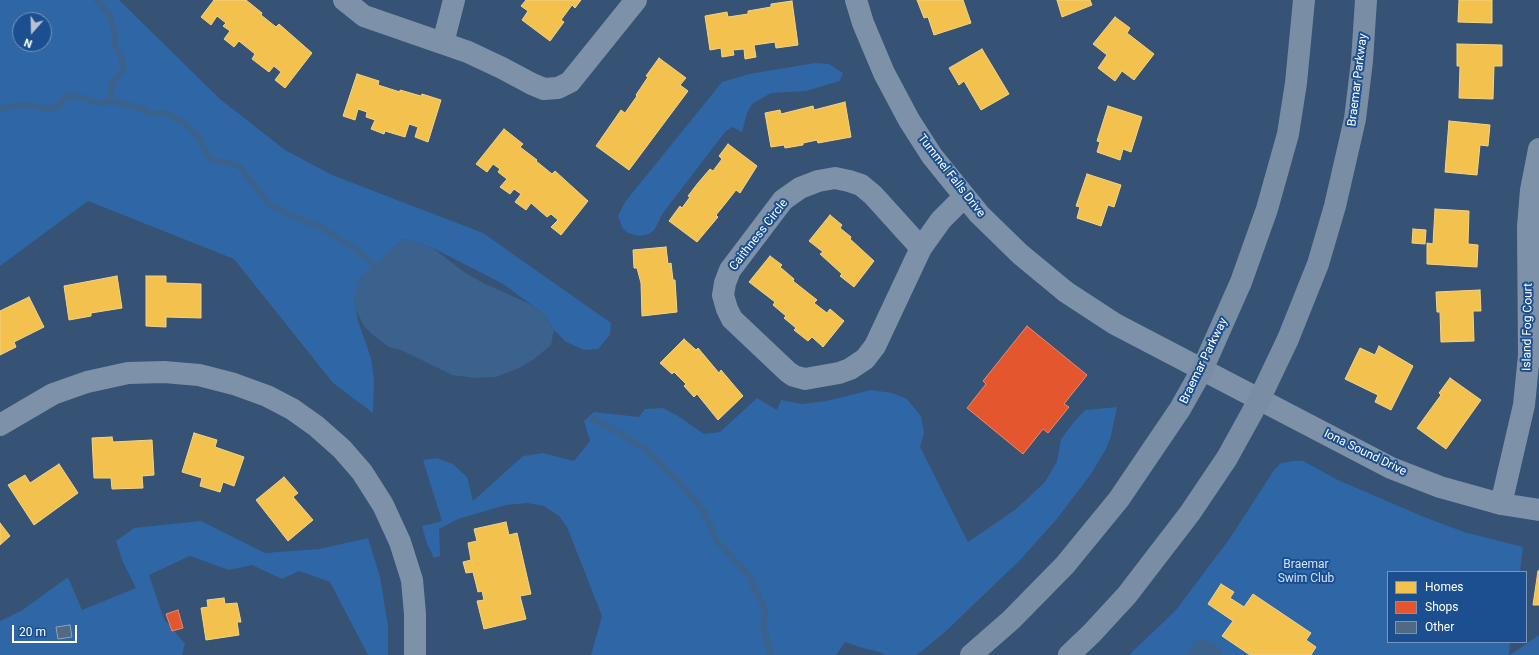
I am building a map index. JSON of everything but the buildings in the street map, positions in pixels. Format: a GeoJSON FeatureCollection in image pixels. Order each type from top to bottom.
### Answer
{"type":"FeatureCollection","features":[{"type":"Feature","properties":{"kind":"street"},"geometry":{"type":"LineString","coordinates":[[344,0],[364,16],[468,52],[544,89],[558,88],[570,82],[636,0]]}},
{"type":"Feature","properties":{"kind":"street"},"geometry":{"type":"LineString","coordinates":[[443,43],[454,0]]}},
{"type":"Feature","properties":{"kind":"street","name":"Tummel Falls Drive"},"geometry":{"type":"LineString","coordinates":[[856,0],[863,23],[884,73],[909,120],[932,156],[979,214],[1020,254],[1066,292],[1115,324],[1202,370]]}},
{"type":"Feature","properties":{"kind":"street","name":"Braemar Parkway"},"geometry":{"type":"LineString","coordinates":[[971,655],[1011,620],[1065,565],[1119,499],[1168,428],[1202,370],[1241,282],[1267,209],[1286,142],[1296,83],[1304,0]]}},
{"type":"Feature","properties":{"kind":"street","name":"Braemar Parkway"},"geometry":{"type":"LineString","coordinates":[[1069,655],[1092,633],[1127,595],[1190,513],[1227,458],[1259,400],[1288,339],[1318,264],[1335,206],[1355,119],[1362,61],[1366,0]]}},
{"type":"Feature","properties":{"kind":"street","name":"Island Fog Court"},"geometry":{"type":"LineString","coordinates":[[1501,504],[1524,405],[1529,355],[1528,227],[1531,190],[1539,149]]}},
{"type":"Feature","properties":{"kind":"street","name":"Caithness Circle"},"geometry":{"type":"LineString","coordinates":[[921,248],[874,195],[861,185],[848,180],[836,178],[818,181],[800,188],[783,200],[730,270],[725,283],[723,295],[732,319],[794,376],[805,379],[839,373],[850,369],[865,359],[875,346],[921,248],[941,220],[964,197]]}},
{"type":"Feature","properties":{"kind":"street","name":"Iona Sound Drive"},"geometry":{"type":"LineString","coordinates":[[1202,370],[1391,468],[1440,487],[1501,504],[1539,510]]}},
{"type":"Feature","properties":{"kind":"street"},"geometry":{"type":"LineString","coordinates":[[0,425],[53,394],[87,382],[128,374],[164,372],[199,375],[234,384],[267,396],[292,409],[316,426],[342,449],[362,472],[384,506],[400,542],[412,580],[415,614],[414,655]]}},
{"type":"Feature","properties":{"kind":"green space"},"geometry":{"type":"Polygon","coordinates":[[[0,0],[119,0],[220,99],[285,150],[332,175],[483,233],[611,323],[610,335],[598,349],[584,350],[566,342],[554,330],[544,314],[503,284],[433,248],[403,239],[388,253],[354,299],[358,321],[371,358],[374,380],[373,413],[333,383],[234,259],[88,201],[0,266],[0,0]]]}},
{"type":"Feature","properties":{"kind":"green space"},"geometry":{"type":"Polygon","coordinates":[[[815,63],[829,64],[843,73],[840,81],[806,91],[771,93],[752,104],[747,113],[742,132],[732,127],[725,132],[663,213],[655,229],[649,234],[639,236],[628,233],[622,227],[618,216],[625,202],[722,82],[749,74],[815,63]]]}},
{"type":"Feature","properties":{"kind":"green space"},"geometry":{"type":"Polygon","coordinates":[[[871,390],[892,393],[907,399],[921,416],[924,433],[920,447],[968,542],[1016,509],[1045,482],[1057,461],[1061,439],[1085,410],[1117,407],[1111,436],[1106,449],[1091,474],[1056,520],[1020,560],[944,633],[917,655],[885,655],[845,642],[836,655],[591,655],[602,616],[567,527],[559,516],[544,506],[527,503],[506,505],[458,519],[439,529],[440,556],[434,558],[427,544],[422,526],[442,521],[423,460],[437,458],[453,464],[467,477],[473,501],[523,456],[543,453],[574,461],[590,441],[584,421],[594,412],[639,417],[645,409],[663,408],[678,416],[704,434],[720,432],[757,398],[777,410],[781,400],[802,404],[826,401],[871,390]]]}},
{"type":"Feature","properties":{"kind":"green space","name":"Braemar Swim Club"},"geometry":{"type":"Polygon","coordinates":[[[1303,461],[1338,480],[1424,517],[1464,532],[1523,547],[1520,571],[1387,571],[1387,643],[1510,643],[1509,655],[1129,655],[1176,610],[1230,538],[1274,470],[1281,463],[1303,461]]]}},
{"type":"Feature","properties":{"kind":"green space"},"geometry":{"type":"Polygon","coordinates":[[[201,521],[265,553],[319,549],[368,538],[380,577],[388,626],[388,655],[368,655],[330,582],[299,571],[282,579],[252,565],[229,570],[190,556],[149,575],[164,619],[185,644],[182,655],[0,655],[0,621],[21,611],[68,577],[82,610],[136,588],[123,562],[116,541],[134,528],[201,521]]]}},
{"type":"Feature","properties":{"kind":"green space"},"geometry":{"type":"Polygon","coordinates":[[[1539,635],[1539,655],[1510,655],[1539,635]]]}},
{"type":"Feature","properties":{"kind":"shaded area"},"geometry":{"type":"Polygon","coordinates":[[[403,239],[433,248],[464,272],[485,284],[528,303],[544,314],[554,330],[551,345],[533,360],[517,369],[496,377],[475,378],[452,375],[401,350],[389,347],[364,326],[356,310],[354,299],[359,278],[403,239]]]}},
{"type":"Feature","properties":{"kind":"shaded area"},"geometry":{"type":"Polygon","coordinates":[[[1198,640],[1215,643],[1222,652],[1222,655],[1187,655],[1193,643],[1198,640]]]}},
{"type":"Feature","properties":{"kind":"waterway"},"geometry":{"type":"LineString","coordinates":[[96,0],[109,14],[115,35],[114,43],[124,66],[122,72],[112,83],[111,101]]}},
{"type":"Feature","properties":{"kind":"waterway"},"geometry":{"type":"LineString","coordinates":[[0,109],[20,105],[35,106],[45,109],[55,108],[66,98],[72,96],[99,103],[114,101],[145,110],[150,114],[164,113],[187,125],[200,139],[206,154],[210,158],[216,161],[239,166],[268,203],[286,213],[322,228],[357,250],[375,265]]}},
{"type":"Feature","properties":{"kind":"waterway"},"geometry":{"type":"LineString","coordinates":[[593,419],[645,449],[679,482],[704,512],[718,542],[748,574],[765,610],[763,625],[771,655]]}}]}
